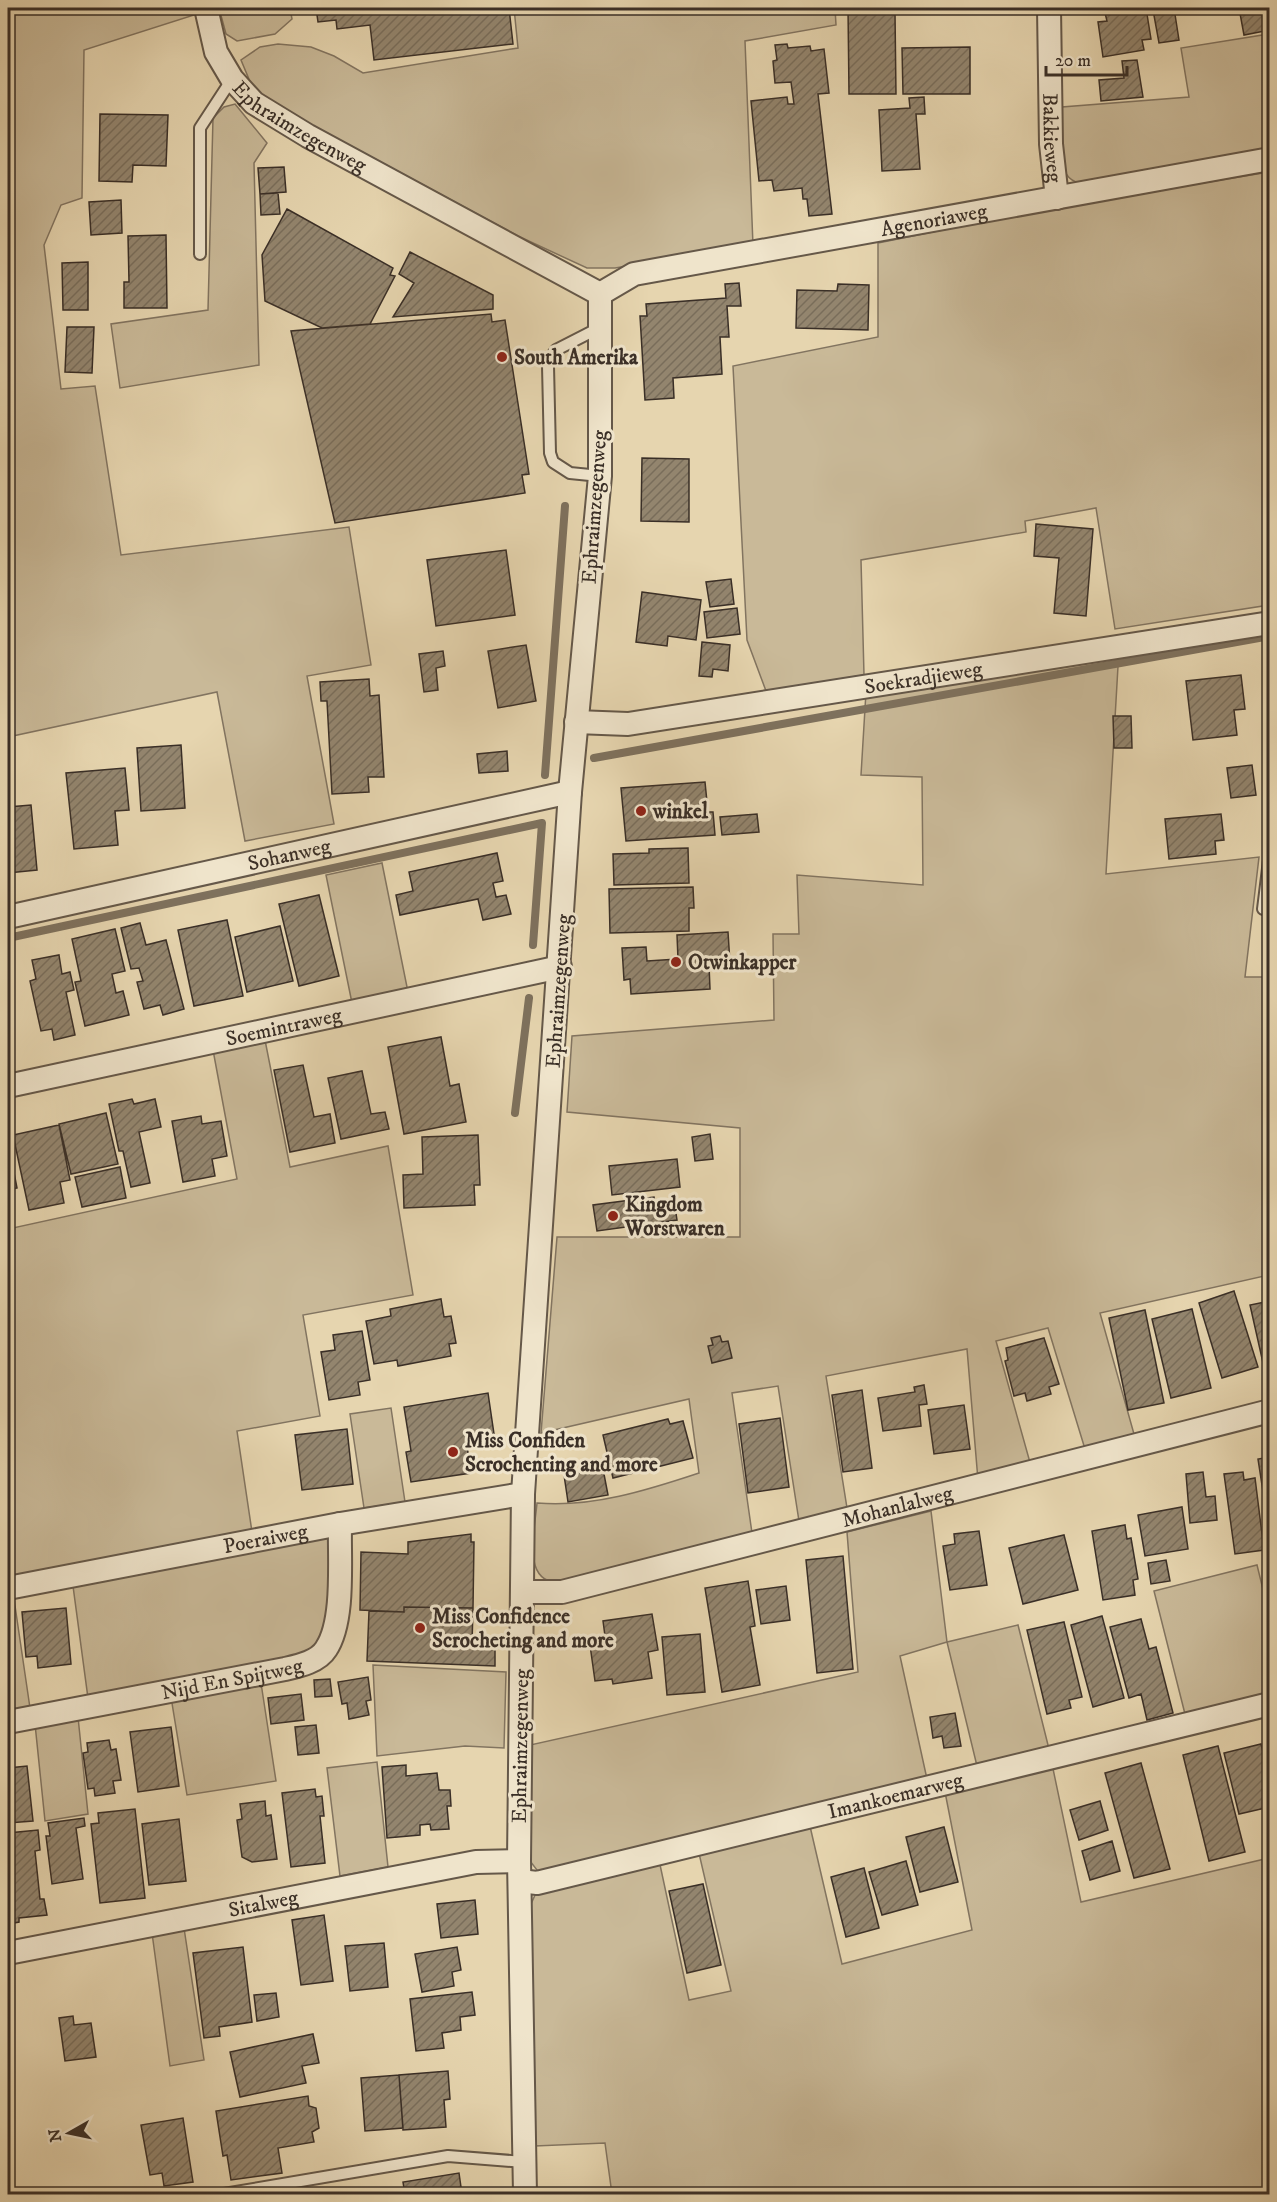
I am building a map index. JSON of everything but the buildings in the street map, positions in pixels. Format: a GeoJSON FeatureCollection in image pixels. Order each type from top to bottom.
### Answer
{"type":"FeatureCollection","features":[{"type":"Feature","properties":{"kind":"street","name":"Ephraimzegenweg"},"geometry":{"type":"LineString","coordinates":[[206,8],[216,52],[232,79],[254,103],[308,136],[600,294],[600,476],[570,792],[560,967],[538,1251],[524,1494],[519,1871],[525,2194]]}},
{"type":"Feature","properties":{"kind":"street","name":"Bakkieweg"},"geometry":{"type":"LineString","coordinates":[[1049,8],[1051,144],[1057,198]]}},
{"type":"Feature","properties":{"kind":"street","name":"Agenoriaweg"},"geometry":{"type":"LineString","coordinates":[[600,294],[634,274],[1269,159]]}},
{"type":"Feature","properties":{"kind":"street","name":"Soekradjieweg"},"geometry":{"type":"LineString","coordinates":[[576,722],[628,724],[1269,623]]}},
{"type":"Feature","properties":{"kind":"street","name":"Sohanweg"},"geometry":{"type":"LineString","coordinates":[[8,917],[570,792]]}},
{"type":"Feature","properties":{"kind":"street","name":"Soemintraweg"},"geometry":{"type":"LineString","coordinates":[[8,1086],[560,967]]}},
{"type":"Feature","properties":{"kind":"street","name":"Mohanlalweg"},"geometry":{"type":"LineString","coordinates":[[522,1592],[562,1592],[1269,1411]]}},
{"type":"Feature","properties":{"kind":"street","name":"Poeraiweg"},"geometry":{"type":"LineString","coordinates":[[8,1588],[340,1524],[524,1494]]}},
{"type":"Feature","properties":{"kind":"street","name":"Nijd En Spijtweg"},"geometry":{"type":"LineString","coordinates":[[8,1722],[285,1669],[315,1659],[326,1651],[337,1619],[340,1524]]}},
{"type":"Feature","properties":{"kind":"street","name":"Imankoemarweg"},"geometry":{"type":"LineString","coordinates":[[519,1871],[537,1883],[1269,1704]]}},
{"type":"Feature","properties":{"kind":"street","name":"Sitalweg"},"geometry":{"type":"LineString","coordinates":[[8,1953],[476,1862],[519,1871]]}},
{"type":"Feature","properties":{"kind":"lane"},"geometry":{"type":"LineString","coordinates":[[200,254],[200,128],[232,79]]}},
{"type":"Feature","properties":{"kind":"lane"},"geometry":{"type":"LineString","coordinates":[[599,328],[556,350],[548,366],[550,453],[553,462],[570,473],[600,476]]}},
{"type":"Feature","properties":{"kind":"lane"},"geometry":{"type":"LineString","coordinates":[[1263,909],[1269,852]]}},
{"type":"Feature","properties":{"kind":"lane"},"geometry":{"type":"LineString","coordinates":[[224,2194],[448,2156],[525,2162]]}},
{"type":"Feature","properties":{"kind":"shaded area"},"geometry":{"type":"Polygon","coordinates":[[[8,8],[194,8],[194,15],[84,50],[82,198],[61,205],[44,245],[61,389],[95,386],[121,555],[349,527],[371,665],[307,676],[334,824],[245,841],[217,692],[8,737],[8,8]]]}},
{"type":"Feature","properties":{"kind":"shaded area"},"geometry":{"type":"Polygon","coordinates":[[[219,8],[290,8],[292,19],[275,34],[237,41],[226,34],[219,8]]]}},
{"type":"Feature","properties":{"kind":"shaded area"},"geometry":{"type":"Polygon","coordinates":[[[514,8],[835,8],[836,25],[745,41],[753,245],[615,268],[587,268],[518,236],[269,102],[251,84],[241,60],[260,47],[278,44],[311,47],[334,56],[363,73],[518,48],[514,8]]]}},
{"type":"Feature","properties":{"kind":"shaded area"},"geometry":{"type":"Polygon","coordinates":[[[1269,34],[1269,149],[1084,183],[1074,181],[1067,175],[1063,165],[1060,141],[1062,107],[1189,97],[1181,48],[1269,34]]]}},
{"type":"Feature","properties":{"kind":"shaded area"},"geometry":{"type":"Polygon","coordinates":[[[235,104],[267,143],[254,163],[259,365],[120,388],[111,324],[208,310],[213,118],[224,107],[235,104]]]}},
{"type":"Feature","properties":{"kind":"shaded area"},"geometry":{"type":"Polygon","coordinates":[[[1269,172],[1269,605],[1115,629],[1096,508],[1025,521],[1026,532],[861,560],[864,675],[766,691],[747,640],[733,366],[878,337],[878,243],[1057,207],[1269,172]]]}},
{"type":"Feature","properties":{"kind":"shaded area"},"geometry":{"type":"Polygon","coordinates":[[[1119,649],[1106,874],[1259,857],[1245,977],[1269,977],[1269,1275],[1100,1313],[1134,1434],[1085,1449],[1048,1328],[996,1341],[1031,1466],[978,1480],[967,1349],[826,1376],[847,1508],[799,1521],[778,1386],[732,1393],[752,1533],[558,1583],[546,1580],[539,1573],[533,1552],[537,1503],[578,1503],[599,1500],[660,1486],[699,1473],[689,1399],[541,1433],[557,1237],[740,1237],[740,1128],[567,1112],[572,1036],[774,1020],[773,934],[799,934],[797,875],[923,885],[922,777],[861,775],[866,692],[1119,649]]]}},
{"type":"Feature","properties":{"kind":"shaded area"},"geometry":{"type":"Polygon","coordinates":[[[382,863],[408,992],[352,1003],[326,875],[382,863]]]}},
{"type":"Feature","properties":{"kind":"shaded area"},"geometry":{"type":"Polygon","coordinates":[[[265,1040],[290,1167],[388,1146],[413,1295],[303,1315],[320,1416],[237,1431],[252,1532],[8,1579],[8,1229],[237,1179],[213,1050],[265,1040]]]}},
{"type":"Feature","properties":{"kind":"shaded area"},"geometry":{"type":"Polygon","coordinates":[[[391,1408],[405,1502],[364,1508],[350,1414],[391,1408]]]}},
{"type":"Feature","properties":{"kind":"shaded area"},"geometry":{"type":"Polygon","coordinates":[[[931,1511],[947,1642],[900,1656],[927,1779],[540,1874],[530,1861],[530,1745],[858,1672],[847,1532],[931,1511]]]}},
{"type":"Feature","properties":{"kind":"shaded area"},"geometry":{"type":"Polygon","coordinates":[[[325,1537],[329,1540],[331,1572],[328,1621],[314,1647],[301,1657],[88,1698],[73,1586],[325,1537]]]}},
{"type":"Feature","properties":{"kind":"shaded area"},"geometry":{"type":"Polygon","coordinates":[[[1257,1565],[1269,1614],[1269,1693],[1185,1714],[1154,1591],[1257,1565]]]}},
{"type":"Feature","properties":{"kind":"shaded area"},"geometry":{"type":"Polygon","coordinates":[[[14,1599],[30,1708],[8,1711],[8,1600],[14,1599]]]}},
{"type":"Feature","properties":{"kind":"shaded area"},"geometry":{"type":"Polygon","coordinates":[[[1018,1625],[1049,1749],[977,1766],[947,1642],[1018,1625]]]}},
{"type":"Feature","properties":{"kind":"shaded area"},"geometry":{"type":"Polygon","coordinates":[[[373,1665],[506,1672],[504,1748],[465,1746],[377,1756],[373,1665]]]}},
{"type":"Feature","properties":{"kind":"shaded area"},"geometry":{"type":"Polygon","coordinates":[[[261,1683],[276,1781],[187,1795],[171,1697],[261,1683]]]}},
{"type":"Feature","properties":{"kind":"shaded area"},"geometry":{"type":"Polygon","coordinates":[[[78,1717],[88,1814],[45,1821],[35,1724],[78,1717]]]}},
{"type":"Feature","properties":{"kind":"shaded area"},"geometry":{"type":"Polygon","coordinates":[[[377,1762],[388,1867],[340,1876],[327,1768],[377,1762]]]}},
{"type":"Feature","properties":{"kind":"shaded area"},"geometry":{"type":"Polygon","coordinates":[[[1052,1764],[1081,1902],[1269,1858],[1269,2194],[612,2194],[605,2143],[535,2146],[531,1904],[536,1893],[659,1860],[689,2000],[731,1991],[698,1849],[809,1822],[842,1964],[972,1930],[945,1792],[1052,1764]]]}},
{"type":"Feature","properties":{"kind":"shaded area"},"geometry":{"type":"Polygon","coordinates":[[[184,1928],[204,2060],[170,2066],[152,1933],[184,1928]]]}},
{"type":"Feature","properties":{"kind":"waterway"},"geometry":{"type":"LineString","coordinates":[[545,775],[565,506]]}},
{"type":"Feature","properties":{"kind":"waterway"},"geometry":{"type":"LineString","coordinates":[[594,758],[1270,636]]}},
{"type":"Feature","properties":{"kind":"waterway"},"geometry":{"type":"LineString","coordinates":[[8,938],[542,823],[533,945]]}},
{"type":"Feature","properties":{"kind":"waterway"},"geometry":{"type":"LineString","coordinates":[[515,1113],[529,998]]}},
{"type":"Feature","properties":{"kind":"place","name":"South Amerika"},"geometry":{"type":"Point","coordinates":[502,357]}},
{"type":"Feature","properties":{"kind":"place","name":"winkel"},"geometry":{"type":"Point","coordinates":[641,811]}},
{"type":"Feature","properties":{"kind":"place","name":"Otwinkapper"},"geometry":{"type":"Point","coordinates":[676,962]}},
{"type":"Feature","properties":{"kind":"place","name":"Kingdom Worstwaren"},"geometry":{"type":"Point","coordinates":[613,1216]}},
{"type":"Feature","properties":{"kind":"place","name":"Miss Confiden Scrochenting and more"},"geometry":{"type":"Point","coordinates":[453,1452]}},
{"type":"Feature","properties":{"kind":"place","name":"Miss Confidence Scrocheting and more"},"geometry":{"type":"Point","coordinates":[420,1628]}}]}
